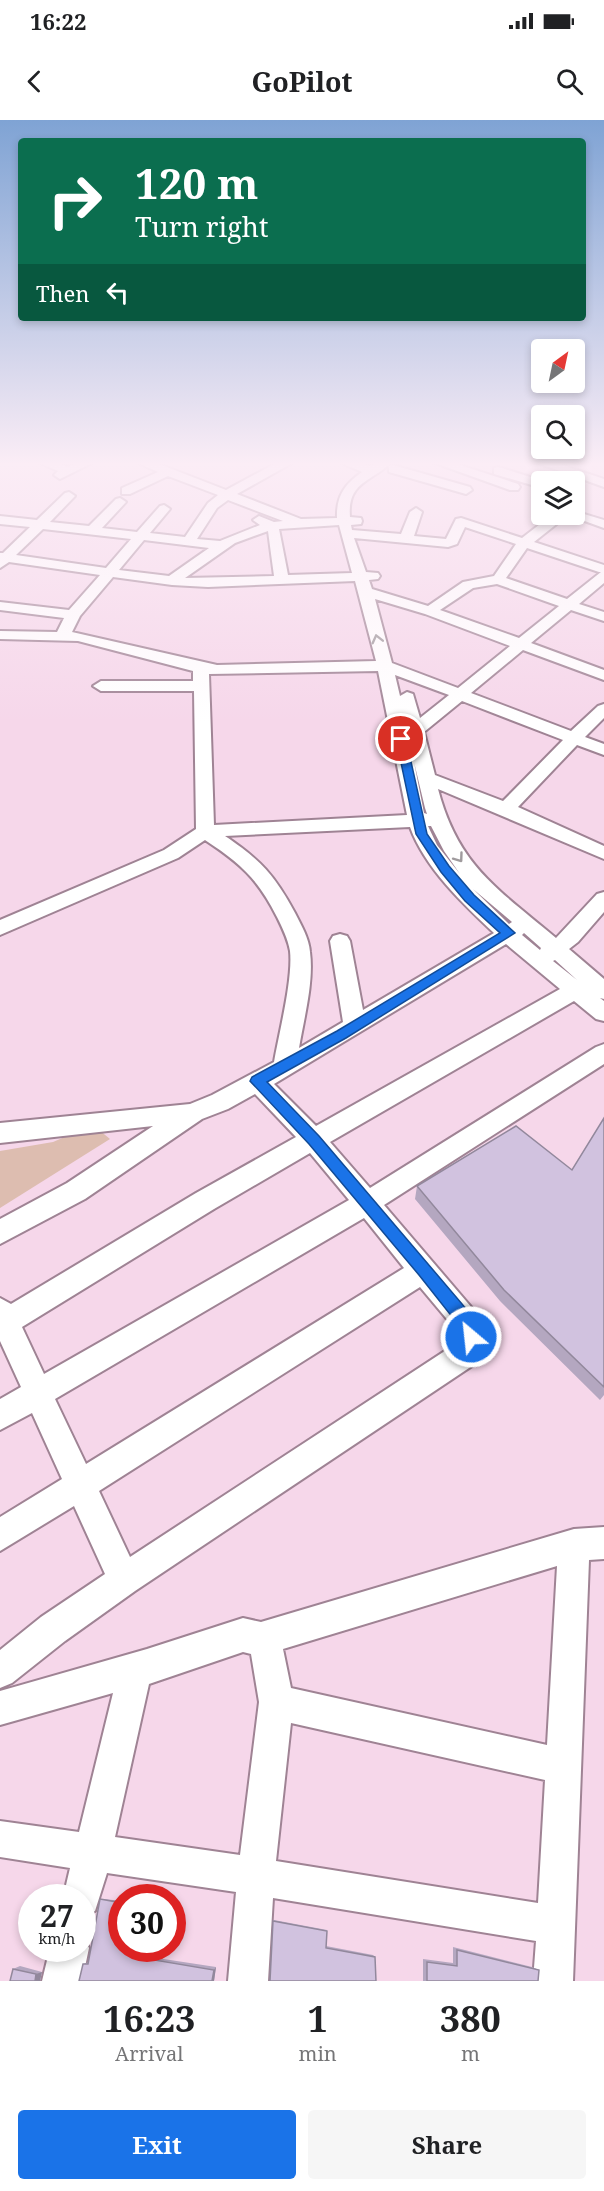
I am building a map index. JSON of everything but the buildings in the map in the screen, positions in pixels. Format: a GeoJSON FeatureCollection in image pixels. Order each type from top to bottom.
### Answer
{"type":"FeatureCollection","features":[{"type":"Feature","properties":{"kind":"street"},"geometry":{"type":"LineString","coordinates":[[2,560],[14,549]]}},
{"type":"Feature","properties":{"kind":"street"},"geometry":{"type":"LineString","coordinates":[[63,635],[74,615],[131,549]]}},
{"type":"Feature","properties":{"kind":"street"},"geometry":{"type":"LineString","coordinates":[[172,581],[214,549]]}},
{"type":"Feature","properties":{"kind":"street"},"geometry":{"type":"LineString","coordinates":[[277,549],[282,580]]}},
{"type":"Feature","properties":{"kind":"street"},"geometry":{"type":"LineString","coordinates":[[358,549],[392,669],[421,834],[445,869],[470,898],[517,928]]}},
{"type":"Feature","properties":{"kind":"street"},"geometry":{"type":"LineString","coordinates":[[498,580],[520,549]]}},
{"type":"Feature","properties":{"kind":"street"},"geometry":{"type":"LineString","coordinates":[[543,549],[604,568]]}},
{"type":"Feature","properties":{"kind":"street"},"geometry":{"type":"LineString","coordinates":[[2,560],[172,581],[208,583],[282,580],[369,585],[430,611],[604,675]]}},
{"type":"Feature","properties":{"kind":"street"},"geometry":{"type":"LineString","coordinates":[[416,730],[571,606],[604,576]]}},
{"type":"Feature","properties":{"kind":"street"},"geometry":{"type":"LineString","coordinates":[[430,611],[475,581],[498,580],[604,617]]}},
{"type":"Feature","properties":{"kind":"street"},"geometry":{"type":"LineString","coordinates":[[0,606],[74,615]]}},
{"type":"Feature","properties":{"kind":"street"},"geometry":{"type":"LineString","coordinates":[[0,635],[63,635],[94,639],[201,677]]}},
{"type":"Feature","properties":{"kind":"street"},"geometry":{"type":"LineString","coordinates":[[392,669],[416,730],[438,820],[453,851],[517,928],[548,955],[604,991]]}},
{"type":"Feature","properties":{"kind":"street"},"geometry":{"type":"LineString","coordinates":[[101,686],[201,677],[240,670],[392,669],[604,750]]}},
{"type":"Feature","properties":{"kind":"street"},"geometry":{"type":"LineString","coordinates":[[201,677],[205,831]]}},
{"type":"Feature","properties":{"kind":"street"},"geometry":{"type":"LineString","coordinates":[[506,809],[539,778],[573,737],[604,709]]}},
{"type":"Feature","properties":{"kind":"street"},"geometry":{"type":"LineString","coordinates":[[427,777],[604,853]]}},
{"type":"Feature","properties":{"kind":"street"},"geometry":{"type":"LineString","coordinates":[[0,928],[171,854],[205,831],[438,820]]}},
{"type":"Feature","properties":{"kind":"street"},"geometry":{"type":"LineString","coordinates":[[205,831],[242,856],[271,886],[294,931],[300,951],[300,972],[285,1067]]}},
{"type":"Feature","properties":{"kind":"street"},"geometry":{"type":"LineString","coordinates":[[548,955],[571,937],[604,899]]}},
{"type":"Feature","properties":{"kind":"street"},"geometry":{"type":"LineString","coordinates":[[0,1232],[76,1191],[194,1112],[220,1102],[285,1067],[517,928]]}},
{"type":"Feature","properties":{"kind":"street"},"geometry":{"type":"LineString","coordinates":[[340,940],[355,1026]]}},
{"type":"Feature","properties":{"kind":"street"},"geometry":{"type":"LineString","coordinates":[[548,955],[576,990],[604,1013]]}},
{"type":"Feature","properties":{"kind":"street"},"geometry":{"type":"LineString","coordinates":[[124,1580],[2,1317],[576,990]]}},
{"type":"Feature","properties":{"kind":"street"},"geometry":{"type":"LineString","coordinates":[[0,1415],[367,1203],[604,1053]]}},
{"type":"Feature","properties":{"kind":"street"},"geometry":{"type":"LineString","coordinates":[[0,1671],[53,1629],[124,1580],[465,1354],[471,1337],[468,1324],[314,1140],[257,1081]]}},
{"type":"Feature","properties":{"kind":"street"},"geometry":{"type":"LineString","coordinates":[[0,1133],[194,1112]]}},
{"type":"Feature","properties":{"kind":"street"},"geometry":{"type":"LineString","coordinates":[[0,1534],[424,1270]]}},
{"type":"Feature","properties":{"kind":"street"},"geometry":{"type":"LineString","coordinates":[[260,1639],[589,1544],[563,1767],[553,1981]]}},
{"type":"Feature","properties":{"kind":"street"},"geometry":{"type":"LineString","coordinates":[[0,1708],[147,1666],[243,1635],[255,1636],[266,1645],[276,1702],[256,1876],[248,1981]]}},
{"type":"Feature","properties":{"kind":"street"},"geometry":{"type":"LineString","coordinates":[[86,1884],[132,1684],[137,1672],[147,1666]]}},
{"type":"Feature","properties":{"kind":"street"},"geometry":{"type":"LineString","coordinates":[[276,1702],[563,1767]]}},
{"type":"Feature","properties":{"kind":"street"},"geometry":{"type":"LineString","coordinates":[[0,1839],[256,1876],[555,1925]]}},
{"type":"Feature","properties":{"kind":"street"},"geometry":{"type":"LineString","coordinates":[[62,1981],[67,1962]]}},
{"type":"Feature","properties":{"kind":"shaded area"},"geometry":{"type":"Polygon","coordinates":[[[93,1125],[110,1139],[0,1208],[0,1151],[53,1142],[93,1125]]]}},
{"type":"Feature","properties":{"kind":"route"},"geometry":{"type":"LineString","coordinates":[[401,739],[421,834],[445,869],[470,898],[509,933],[342,1035],[257,1081],[314,1140],[424,1270],[468,1324],[471,1337]]}}]}
